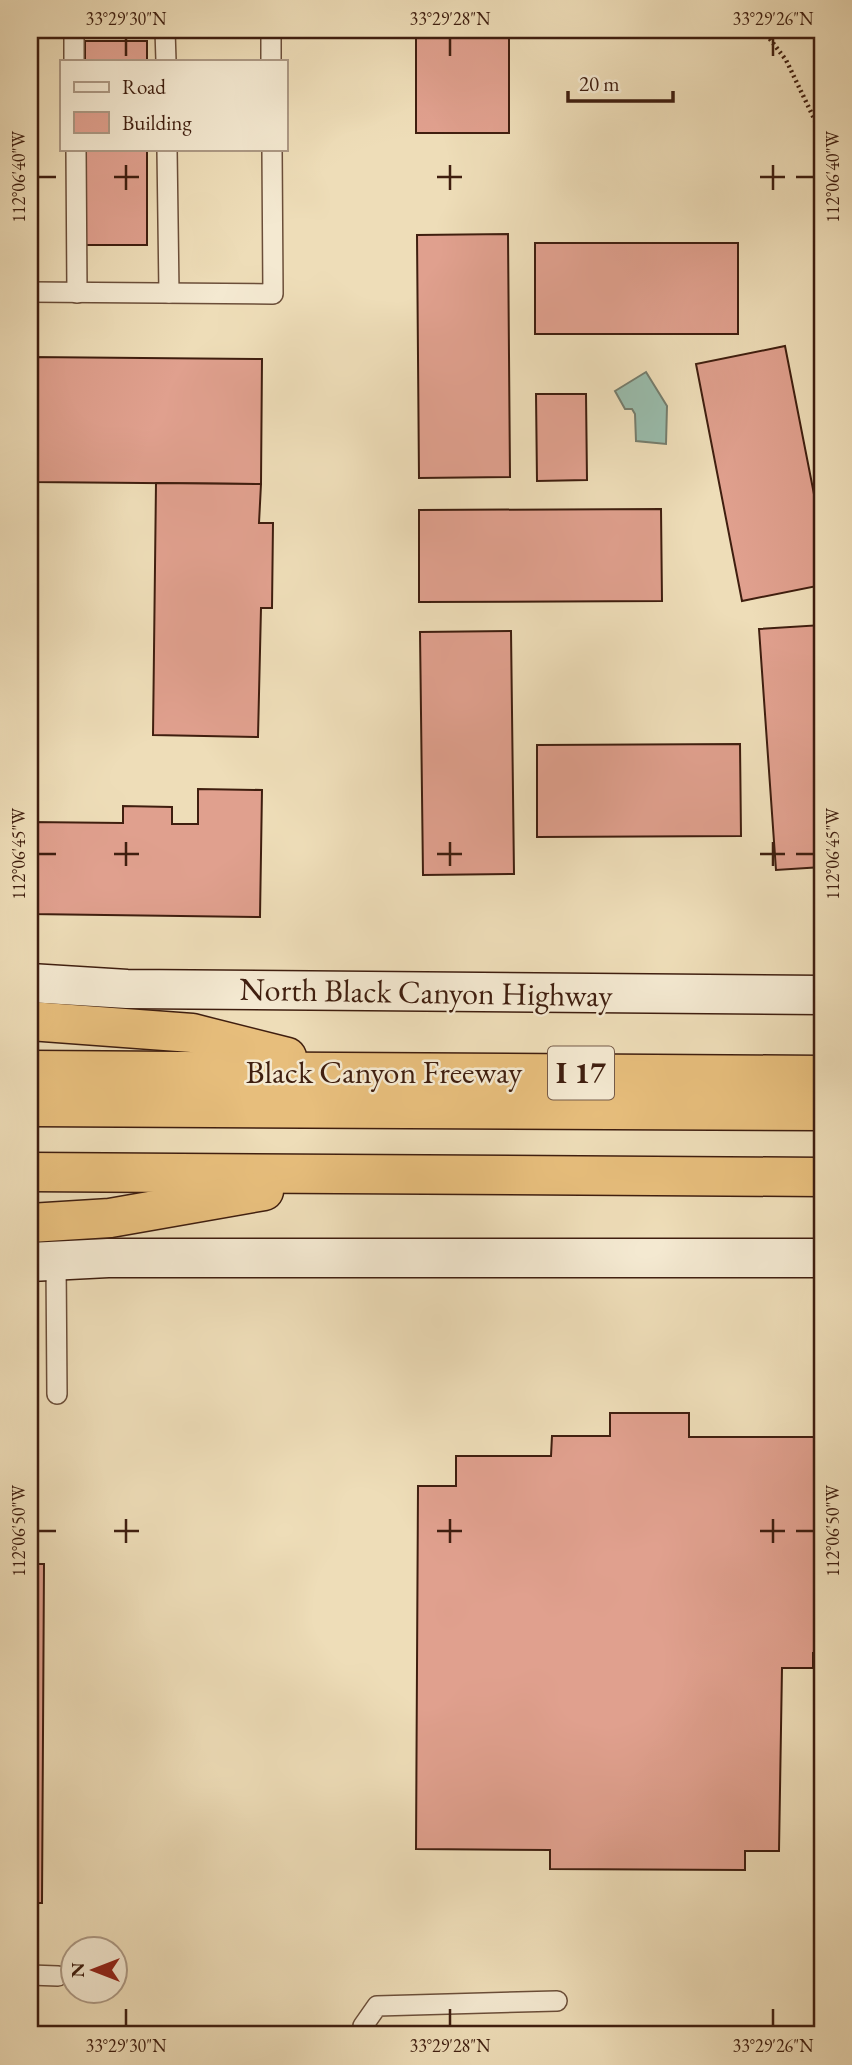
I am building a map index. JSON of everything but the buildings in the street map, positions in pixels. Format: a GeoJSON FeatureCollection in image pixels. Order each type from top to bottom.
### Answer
{"type":"FeatureCollection","features":[{"type":"Feature","properties":{"kind":"highway"},"geometry":{"type":"LineString","coordinates":[[30,1021],[192,1032],[340,1071]]}},
{"type":"Feature","properties":{"kind":"highway","name":"Black Canyon Freeway"},"geometry":{"type":"LineString","coordinates":[[30,1070],[822,1075]]}},
{"type":"Feature","properties":{"kind":"highway"},"geometry":{"type":"LineString","coordinates":[[30,1107],[822,1111]]}},
{"type":"Feature","properties":{"kind":"highway"},"geometry":{"type":"LineString","coordinates":[[30,1172],[822,1177]]}},
{"type":"Feature","properties":{"kind":"highway"},"geometry":{"type":"LineString","coordinates":[[30,1223],[110,1218],[363,1174]]}},
{"type":"Feature","properties":{"kind":"main road","name":"North Black Canyon Highway"},"geometry":{"type":"LineString","coordinates":[[30,983],[127,989],[822,995]]}},
{"type":"Feature","properties":{"kind":"main road"},"geometry":{"type":"LineString","coordinates":[[43,1261],[108,1258],[822,1258]]}},
{"type":"Feature","properties":{"kind":"lane"},"geometry":{"type":"LineString","coordinates":[[74,30],[74,60]]}},
{"type":"Feature","properties":{"kind":"lane"},"geometry":{"type":"LineString","coordinates":[[165,30],[166,60]]}},
{"type":"Feature","properties":{"kind":"lane"},"geometry":{"type":"LineString","coordinates":[[271,30],[271,60]]}},
{"type":"Feature","properties":{"kind":"lane"},"geometry":{"type":"LineString","coordinates":[[75,150],[77,293]]}},
{"type":"Feature","properties":{"kind":"lane"},"geometry":{"type":"LineString","coordinates":[[167,150],[169,293]]}},
{"type":"Feature","properties":{"kind":"lane"},"geometry":{"type":"LineString","coordinates":[[30,292],[273,294],[272,150]]}},
{"type":"Feature","properties":{"kind":"lane"},"geometry":{"type":"LineString","coordinates":[[43,1261],[57,1394]]}},
{"type":"Feature","properties":{"kind":"lane"},"geometry":{"type":"LineString","coordinates":[[30,1975],[58,1976]]}},
{"type":"Feature","properties":{"kind":"lane"},"geometry":{"type":"LineString","coordinates":[[362,2035],[363,2026],[377,2006],[557,2001]]}},
{"type":"Feature","properties":{"kind":"path"},"geometry":{"type":"LineString","coordinates":[[763,30],[786,60],[822,135]]}},
{"type":"Feature","properties":{"kind":"shaded area"},"geometry":{"type":"Polygon","coordinates":[[[646,372],[667,406],[666,444],[636,441],[635,414],[632,409],[625,409],[615,391],[646,372]]]}}]}
